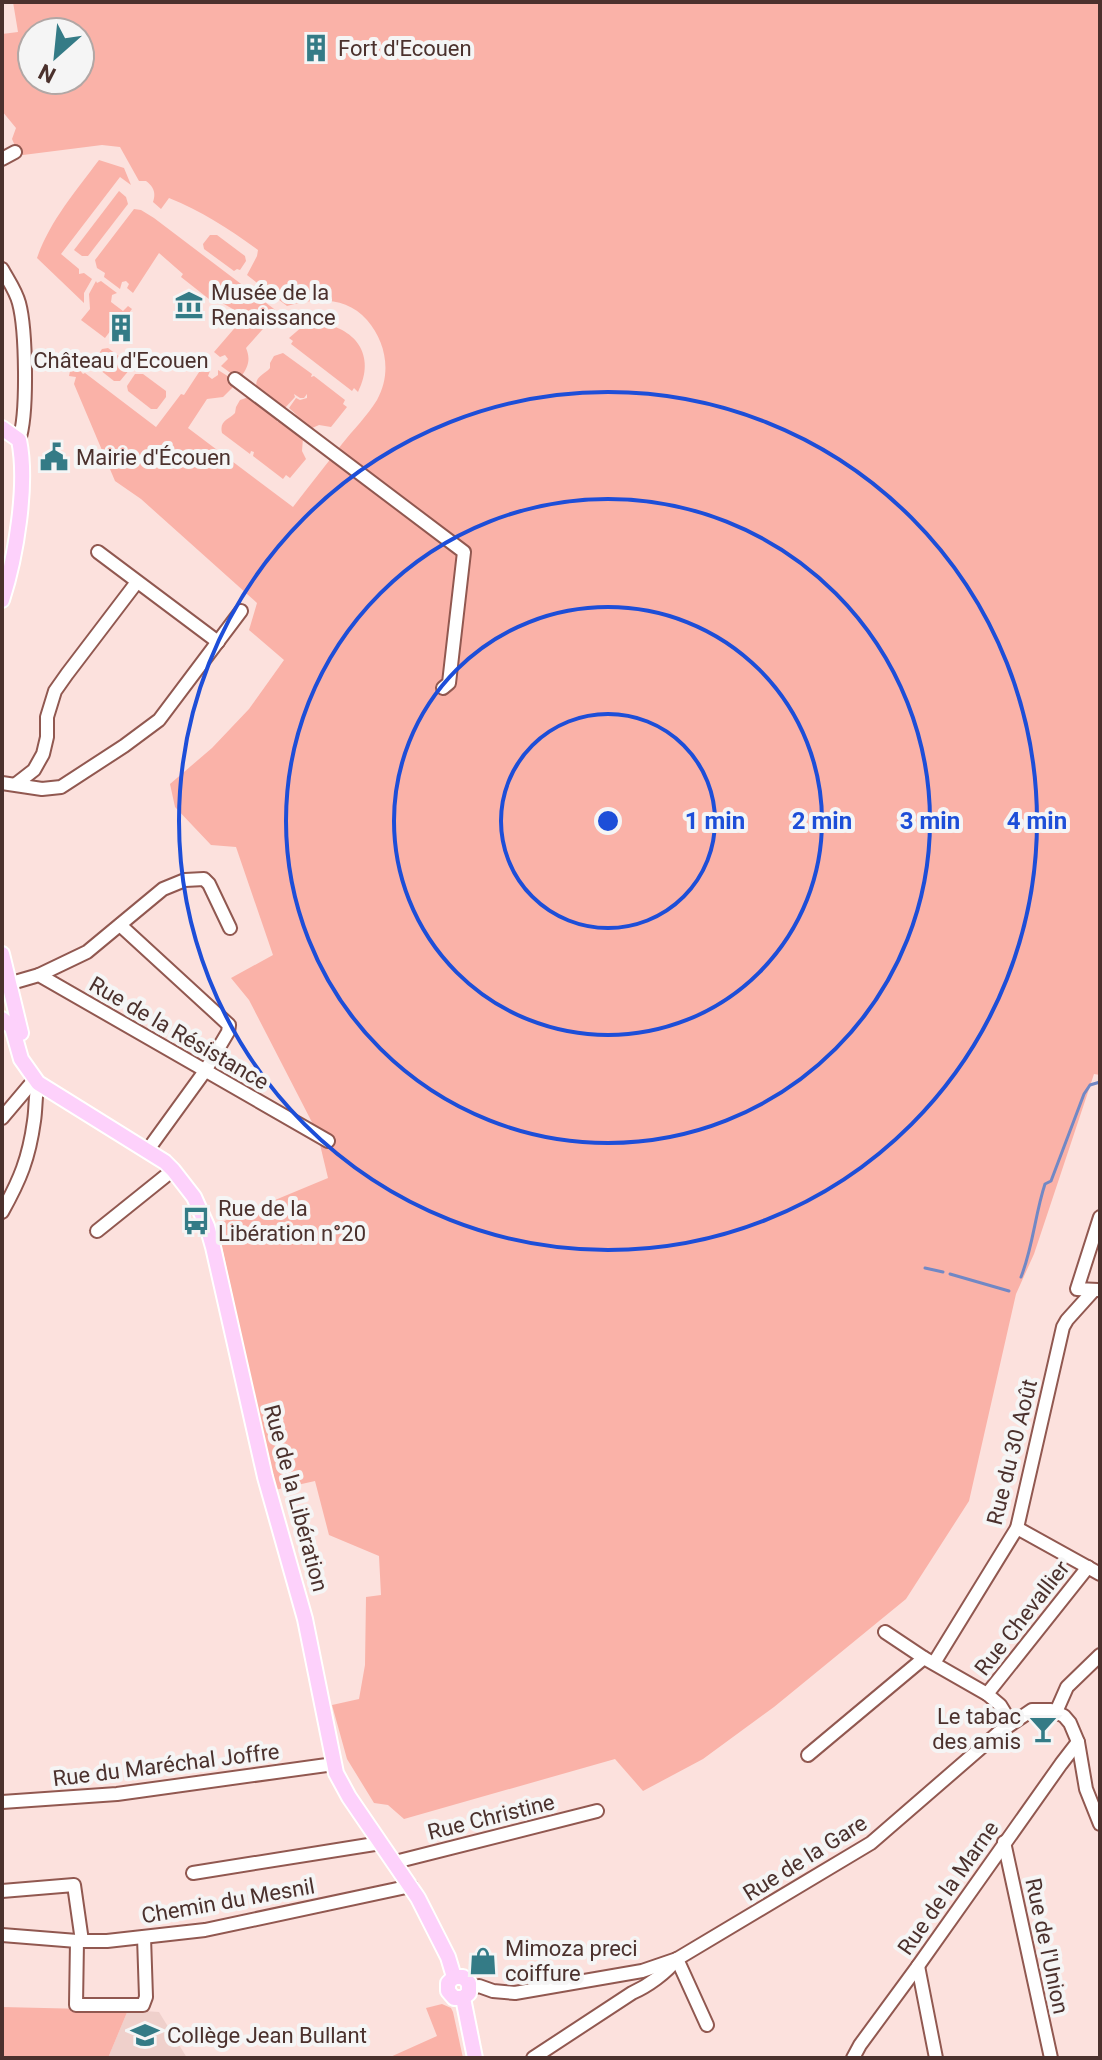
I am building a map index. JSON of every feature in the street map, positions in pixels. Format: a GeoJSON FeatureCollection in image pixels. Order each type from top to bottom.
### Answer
{"type":"FeatureCollection","features":[{"type":"Feature","properties":{"kind":"main road"},"geometry":{"type":"LineString","coordinates":[[2,428],[19,440],[23,459],[14,551],[2,600]]}},
{"type":"Feature","properties":{"kind":"main road"},"geometry":{"type":"LineString","coordinates":[[2,954],[36,1081]]}},
{"type":"Feature","properties":{"kind":"main road"},"geometry":{"type":"LineString","coordinates":[[2,1018],[12,1027],[21,1059],[36,1081]]}},
{"type":"Feature","properties":{"kind":"main road","name":"Rue de la Libération"},"geometry":{"type":"LineString","coordinates":[[36,1081],[173,1170],[194,1197],[210,1236],[265,1477],[305,1619],[334,1764],[345,1790],[411,1886],[436,1933],[454,1977],[448,1983],[448,1991],[454,1998],[466,1993]]}},
{"type":"Feature","properties":{"kind":"main road"},"geometry":{"type":"LineString","coordinates":[[466,1993],[475,2058]]}},
{"type":"Feature","properties":{"kind":"street"},"geometry":{"type":"LineString","coordinates":[[2,159],[15,152]]}},
{"type":"Feature","properties":{"kind":"street"},"geometry":{"type":"LineString","coordinates":[[2,269],[20,304],[24,426],[19,440]]}},
{"type":"Feature","properties":{"kind":"street"},"geometry":{"type":"LineString","coordinates":[[235,379],[464,552],[449,683],[443,688]]}},
{"type":"Feature","properties":{"kind":"street"},"geometry":{"type":"LineString","coordinates":[[98,552],[218,642]]}},
{"type":"Feature","properties":{"kind":"street"},"geometry":{"type":"LineString","coordinates":[[16,784],[34,770],[43,754],[47,717],[55,691],[137,582]]}},
{"type":"Feature","properties":{"kind":"street"},"geometry":{"type":"LineString","coordinates":[[2,783],[42,789],[61,787],[124,746],[159,720],[241,611]]}},
{"type":"Feature","properties":{"kind":"street"},"geometry":{"type":"LineString","coordinates":[[8,984],[39,975],[87,952],[152,897],[185,880],[204,879],[214,890],[230,928]]}},
{"type":"Feature","properties":{"kind":"street"},"geometry":{"type":"LineString","coordinates":[[120,925],[229,1025],[205,1071],[147,1151]]}},
{"type":"Feature","properties":{"kind":"street","name":"Rue de la Résistance"},"geometry":{"type":"LineString","coordinates":[[39,975],[328,1141]]}},
{"type":"Feature","properties":{"kind":"street"},"geometry":{"type":"LineString","coordinates":[[2,1018],[14,1004]]}},
{"type":"Feature","properties":{"kind":"street"},"geometry":{"type":"LineString","coordinates":[[2,1118],[36,1081]]}},
{"type":"Feature","properties":{"kind":"street"},"geometry":{"type":"LineString","coordinates":[[2,1212],[27,1159],[34,1121],[36,1081]]}},
{"type":"Feature","properties":{"kind":"street"},"geometry":{"type":"LineString","coordinates":[[97,1231],[173,1170]]}},
{"type":"Feature","properties":{"kind":"street"},"geometry":{"type":"LineString","coordinates":[[1097,1290],[1077,1289],[1100,1217]]}},
{"type":"Feature","properties":{"kind":"street","name":"Rue du 30 Août"},"geometry":{"type":"LineString","coordinates":[[808,1755],[929,1660],[1017,1528],[1063,1327],[1097,1290]]}},
{"type":"Feature","properties":{"kind":"street"},"geometry":{"type":"LineString","coordinates":[[1017,1528],[1094,1571]]}},
{"type":"Feature","properties":{"kind":"street","name":"Rue Chevallier"},"geometry":{"type":"LineString","coordinates":[[987,1694],[1094,1571]]}},
{"type":"Feature","properties":{"kind":"street"},"geometry":{"type":"LineString","coordinates":[[885,1632],[987,1694],[1000,1705],[1011,1723]]}},
{"type":"Feature","properties":{"kind":"street"},"geometry":{"type":"LineString","coordinates":[[1100,1655],[1067,1687],[1056,1712],[1070,1723],[1078,1742],[1086,1789],[1100,1824]]}},
{"type":"Feature","properties":{"kind":"street","name":"Rue de la Gare"},"geometry":{"type":"LineString","coordinates":[[466,1993],[479,1986],[515,1993],[642,1971],[677,1959],[871,1843],[1011,1723],[1032,1710],[1056,1712]]}},
{"type":"Feature","properties":{"kind":"street","name":"Rue de la Marne"},"geometry":{"type":"LineString","coordinates":[[853,2058],[1078,1742]]}},
{"type":"Feature","properties":{"kind":"street","name":"Rue du Maréchal Joffre"},"geometry":{"type":"LineString","coordinates":[[2,1802],[117,1794],[334,1764]]}},
{"type":"Feature","properties":{"kind":"street","name":"Rue Christine"},"geometry":{"type":"LineString","coordinates":[[395,1862],[597,1811]]}},
{"type":"Feature","properties":{"kind":"street","name":"Rue de l'Union"},"geometry":{"type":"LineString","coordinates":[[1004,1842],[1051,2058]]}},
{"type":"Feature","properties":{"kind":"street"},"geometry":{"type":"LineString","coordinates":[[193,1873],[381,1843]]}},
{"type":"Feature","properties":{"kind":"street"},"geometry":{"type":"LineString","coordinates":[[2,1891],[74,1885],[79,1941],[76,2005],[143,2005],[146,1997],[144,1937]]}},
{"type":"Feature","properties":{"kind":"street","name":"Chemin du Mesnil"},"geometry":{"type":"LineString","coordinates":[[2,1935],[79,1941],[205,1930],[411,1886]]}},
{"type":"Feature","properties":{"kind":"street"},"geometry":{"type":"LineString","coordinates":[[533,2058],[641,1989],[670,1968],[677,1959],[707,2025]]}},
{"type":"Feature","properties":{"kind":"street"},"geometry":{"type":"LineString","coordinates":[[918,1966],[936,2058]]}},
{"type":"Feature","properties":{"kind":"street"},"geometry":{"type":"LineString","coordinates":[[632,1993],[642,1971]]}},
{"type":"Feature","properties":{"kind":"street"},"geometry":{"type":"LineString","coordinates":[[844,2058],[860,2045]]}},
{"type":"Feature","properties":{"kind":"shaded area"},"geometry":{"type":"Polygon","coordinates":[[[13,2],[1100,2],[1100,1075],[1094,1074],[1034,1254],[1016,1294],[969,1501],[906,1599],[774,1707],[703,1759],[643,1791],[615,1759],[404,1819],[388,1805],[374,1803],[347,1759],[332,1705],[359,1699],[365,1665],[366,1597],[381,1595],[379,1556],[329,1535],[315,1481],[275,1490],[217,1224],[328,1178],[317,1132],[249,1000],[231,978],[273,955],[236,847],[211,845],[175,807],[170,784],[212,748],[249,709],[284,660],[249,630],[257,603],[141,499],[115,481],[74,384],[76,377],[69,376],[76,366],[156,427],[181,394],[184,395],[203,366],[210,371],[208,376],[212,379],[218,375],[218,370],[234,380],[234,386],[223,397],[207,399],[188,428],[293,507],[377,400],[382,390],[385,358],[374,329],[359,312],[329,301],[308,301],[287,306],[247,275],[258,250],[181,203],[169,198],[161,209],[153,202],[153,188],[146,181],[139,181],[120,147],[102,145],[23,155],[12,139],[16,128],[2,111],[2,34],[16,32],[16,96],[96,96],[96,16],[16,16],[16,20],[13,2]]]}},
{"type":"Feature","properties":{"kind":"shaded area"},"geometry":{"type":"Polygon","coordinates":[[[99,160],[124,168],[131,185],[120,177],[61,254],[79,269],[79,274],[84,273],[92,279],[84,293],[84,303],[37,258],[56,219],[99,160]]]}},
{"type":"Feature","properties":{"kind":"shaded area"},"geometry":{"type":"Polygon","coordinates":[[[119,191],[128,204],[88,256],[82,256],[74,250],[119,191]]]}},
{"type":"Feature","properties":{"kind":"shaded area"},"geometry":{"type":"Polygon","coordinates":[[[134,209],[154,218],[278,312],[246,348],[248,363],[241,377],[236,377],[221,366],[228,359],[214,352],[245,316],[217,300],[214,303],[181,277],[183,274],[159,253],[133,293],[127,288],[129,284],[126,281],[122,282],[120,289],[97,268],[95,260],[134,209]]]}},
{"type":"Feature","properties":{"kind":"shaded area"},"geometry":{"type":"Polygon","coordinates":[[[210,235],[217,235],[245,256],[246,261],[240,270],[234,271],[204,249],[203,244],[210,235]]]}},
{"type":"Feature","properties":{"kind":"shaded area"},"geometry":{"type":"Polygon","coordinates":[[[96,281],[101,281],[117,293],[112,295],[111,302],[123,311],[128,306],[132,309],[105,338],[81,320],[90,309],[89,294],[96,281]]]}},
{"type":"Feature","properties":{"kind":"shaded area"},"geometry":{"type":"Polygon","coordinates":[[[316,323],[342,330],[359,345],[365,366],[358,392],[354,388],[352,391],[291,344],[293,341],[289,338],[303,326],[316,323]]]}},
{"type":"Feature","properties":{"kind":"shaded area"},"geometry":{"type":"Polygon","coordinates":[[[108,348],[129,364],[130,369],[120,381],[114,381],[95,366],[94,361],[102,349],[108,348]]]}},
{"type":"Feature","properties":{"kind":"shaded area"},"geometry":{"type":"Polygon","coordinates":[[[283,353],[345,400],[343,404],[347,407],[331,427],[319,425],[310,429],[288,412],[299,417],[289,408],[296,398],[300,400],[307,398],[307,394],[300,398],[294,394],[295,397],[284,409],[257,389],[258,379],[270,368],[274,356],[283,353]]]}},
{"type":"Feature","properties":{"kind":"shaded area"},"geometry":{"type":"Polygon","coordinates":[[[135,374],[143,374],[166,391],[166,397],[157,409],[151,409],[128,391],[127,386],[135,374]]]}},
{"type":"Feature","properties":{"kind":"shaded area"},"geometry":{"type":"Polygon","coordinates":[[[249,397],[277,418],[277,422],[279,420],[303,438],[302,451],[306,459],[290,478],[286,475],[283,479],[253,456],[254,452],[250,454],[222,433],[223,423],[235,413],[240,400],[249,397]]]}},
{"type":"Feature","properties":{"kind":"shaded area"},"geometry":{"type":"Polygon","coordinates":[[[442,2004],[453,2012],[463,2058],[388,2058],[437,2036],[426,2008],[442,2004]]]}},
{"type":"Feature","properties":{"kind":"shaded area"},"geometry":{"type":"Polygon","coordinates":[[[2,2007],[128,2010],[108,2058],[2,2058],[2,2007]]]}},
{"type":"Feature","properties":{"kind":"shaded area","name":"Collège Jean Bullant"},"geometry":{"type":"Polygon","coordinates":[[[128,2010],[159,2012],[187,2058],[108,2058],[128,2010]]]}},
{"type":"Feature","properties":{"kind":"waterway"},"geometry":{"type":"LineString","coordinates":[[1021,1277],[1045,1184],[1051,1181],[1084,1094],[1090,1085],[1100,1082]]}},
{"type":"Feature","properties":{"kind":"waterway"},"geometry":{"type":"LineString","coordinates":[[925,1268],[943,1272]]}},
{"type":"Feature","properties":{"kind":"waterway"},"geometry":{"type":"LineString","coordinates":[[950,1274],[1009,1291]]}},
{"type":"Feature","properties":{"kind":"place","name":"Fort d'Ecouen"},"geometry":{"type":"Point","coordinates":[316,48]}},
{"type":"Feature","properties":{"kind":"place","name":"Musée de la Renaissance"},"geometry":{"type":"Point","coordinates":[189,305]}},
{"type":"Feature","properties":{"kind":"place","name":"Château d'Ecouen"},"geometry":{"type":"Point","coordinates":[121,328]}},
{"type":"Feature","properties":{"kind":"place","name":"Mairie d'Écouen"},"geometry":{"type":"Point","coordinates":[54,457]}},
{"type":"Feature","properties":{"kind":"place","name":"Rue de la Libération n°20"},"geometry":{"type":"Point","coordinates":[196,1221]}},
{"type":"Feature","properties":{"kind":"place","name":"Le tabac des amis"},"geometry":{"type":"Point","coordinates":[1043,1729]}},
{"type":"Feature","properties":{"kind":"place","name":"Mimoza preci coiffure"},"geometry":{"type":"Point","coordinates":[483,1961]}},
{"type":"Feature","properties":{"kind":"place","name":"Collège Jean Bullant"},"geometry":{"type":"Point","coordinates":[145,2035]}}]}
